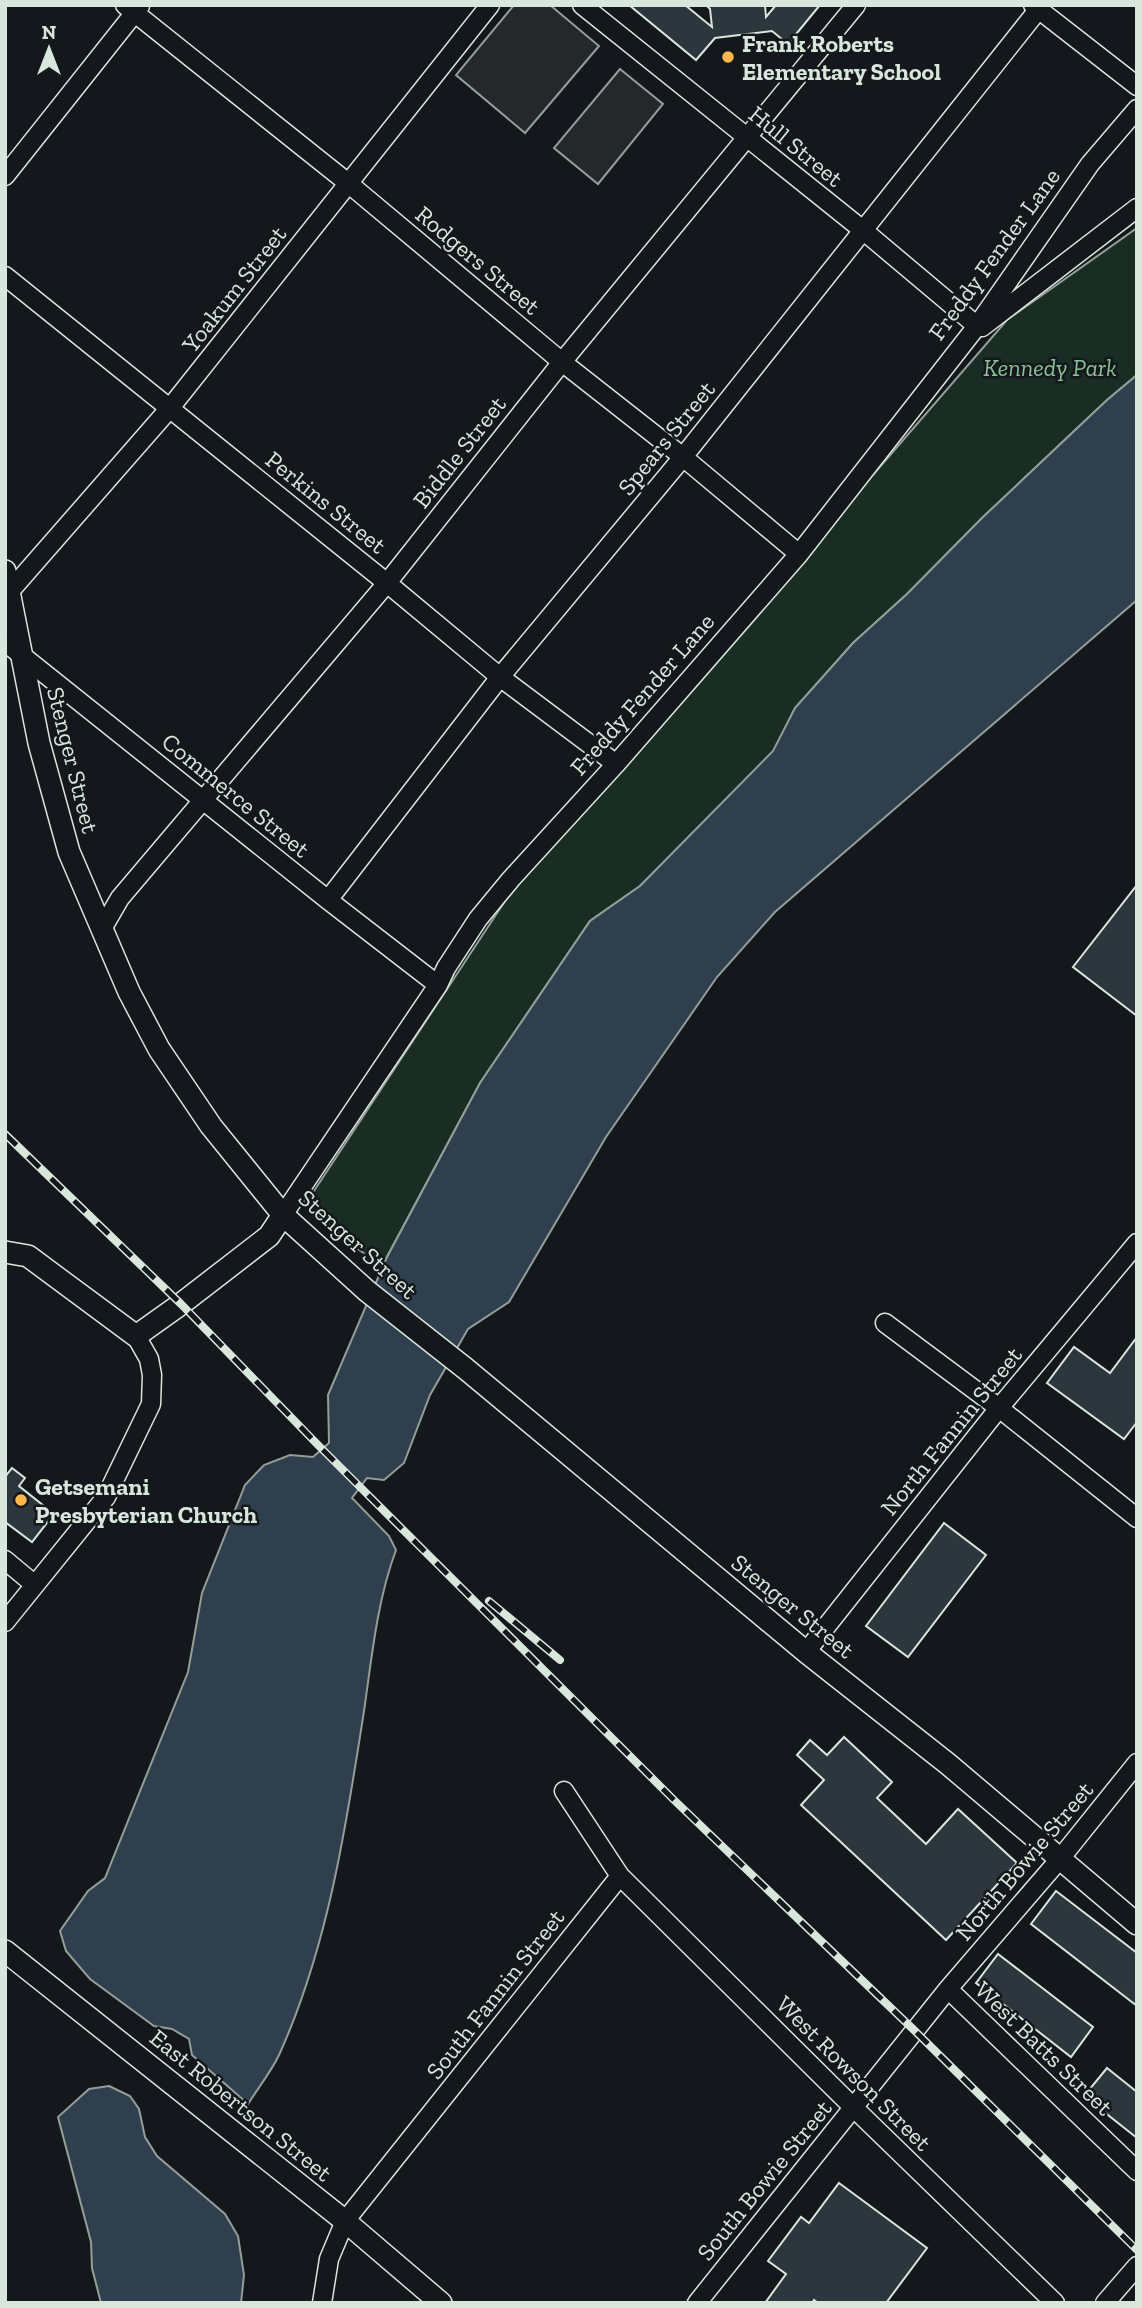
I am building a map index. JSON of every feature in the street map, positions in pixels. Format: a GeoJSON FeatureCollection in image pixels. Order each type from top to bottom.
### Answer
{"type":"FeatureCollection","features":[{"type":"Feature","properties":{"kind":"street","name":"Yoakum Street"},"geometry":{"type":"LineString","coordinates":[[7,585],[170,408],[490,5]]}},
{"type":"Feature","properties":{"kind":"street","name":"Hull Street"},"geometry":{"type":"LineString","coordinates":[[582,5],[864,231],[977,326]]}},
{"type":"Feature","properties":{"kind":"street","name":"Biddle Street"},"geometry":{"type":"LineString","coordinates":[[102,929],[120,898],[387,583],[562,362],[856,5]]}},
{"type":"Feature","properties":{"kind":"street"},"geometry":{"type":"LineString","coordinates":[[1038,7],[1137,86]]}},
{"type":"Feature","properties":{"kind":"street","name":"Spears Street"},"geometry":{"type":"LineString","coordinates":[[328,901],[500,677],[683,457],[864,231],[1038,7]]}},
{"type":"Feature","properties":{"kind":"street","name":"Rodgers Street"},"geometry":{"type":"LineString","coordinates":[[133,8],[799,554]]}},
{"type":"Feature","properties":{"kind":"street"},"geometry":{"type":"LineString","coordinates":[[5,176],[133,8]]}},
{"type":"Feature","properties":{"kind":"street","name":"Freddy Fender Lane"},"geometry":{"type":"LineString","coordinates":[[136,1336],[269,1236],[439,985],[446,968],[478,919],[510,879],[616,764],[799,554],[977,326],[1090,164],[1137,109]]}},
{"type":"Feature","properties":{"kind":"street"},"geometry":{"type":"LineString","coordinates":[[977,326],[982,327],[1137,208]]}},
{"type":"Feature","properties":{"kind":"street","name":"Perkins Street"},"geometry":{"type":"LineString","coordinates":[[5,276],[500,677],[616,764]]}},
{"type":"Feature","properties":{"kind":"street","name":"Stenger Street"},"geometry":{"type":"LineString","coordinates":[[7,585],[13,647],[69,852],[129,992],[159,1049],[211,1126],[282,1214],[367,1291],[466,1369],[806,1652],[948,1765],[1137,1924]]}},
{"type":"Feature","properties":{"kind":"street","name":"Commerce Street"},"geometry":{"type":"LineString","coordinates":[[13,647],[328,901],[439,985]]}},
{"type":"Feature","properties":{"kind":"street","name":"North Fannin Street"},"geometry":{"type":"LineString","coordinates":[[806,1652],[999,1408],[1137,1243]]}},
{"type":"Feature","properties":{"kind":"street"},"geometry":{"type":"LineString","coordinates":[[5,1252],[28,1256],[136,1336],[149,1359],[152,1375],[151,1404],[106,1497],[5,1622]]}},
{"type":"Feature","properties":{"kind":"street"},"geometry":{"type":"LineString","coordinates":[[885,1323],[999,1408],[1137,1518]]}},
{"type":"Feature","properties":{"kind":"street"},"geometry":{"type":"LineString","coordinates":[[5,1560],[35,1585]]}},
{"type":"Feature","properties":{"kind":"street","name":"North Bowie Street"},"geometry":{"type":"LineString","coordinates":[[948,1989],[1059,1860],[1137,1763]]}},
{"type":"Feature","properties":{"kind":"street"},"geometry":{"type":"LineString","coordinates":[[564,1791],[620,1875]]}},
{"type":"Feature","properties":{"kind":"street","name":"West Rowson Street"},"geometry":{"type":"LineString","coordinates":[[620,1875],[1055,2303]]}},
{"type":"Feature","properties":{"kind":"street","name":"South Fannin Street"},"geometry":{"type":"LineString","coordinates":[[322,2303],[329,2259],[345,2221],[620,1875]]}},
{"type":"Feature","properties":{"kind":"street","name":"East Robertson Street"},"geometry":{"type":"LineString","coordinates":[[5,1951],[345,2221],[441,2303]]}},
{"type":"Feature","properties":{"kind":"street","name":"South Bowie Street"},"geometry":{"type":"LineString","coordinates":[[697,2303],[948,1989]]}},
{"type":"Feature","properties":{"kind":"street","name":"West Batts Street"},"geometry":{"type":"LineString","coordinates":[[948,1989],[1137,2171]]}},
{"type":"Feature","properties":{"kind":"street"},"geometry":{"type":"LineString","coordinates":[[1105,2303],[1137,2266]]}},
{"type":"Feature","properties":{"kind":"green space","name":"Kennedy Park"},"geometry":{"type":"Polygon","coordinates":[[[1137,228],[1137,375],[1107,400],[853,643],[795,708],[774,751],[640,886],[590,921],[480,1083],[382,1266],[348,1242],[309,1207],[310,1197],[507,898],[1007,320],[1137,228]]]}},
{"type":"Feature","properties":{"kind":"shaded area"},"geometry":{"type":"Polygon","coordinates":[[[514,5],[550,5],[599,46],[525,133],[456,75],[514,5]]]}},
{"type":"Feature","properties":{"kind":"shaded area"},"geometry":{"type":"Polygon","coordinates":[[[620,69],[663,104],[598,184],[554,148],[620,69]]]}},
{"type":"Feature","properties":{"kind":"water"},"geometry":{"type":"Polygon","coordinates":[[[1137,375],[1137,600],[775,912],[717,977],[606,1137],[509,1302],[468,1329],[430,1395],[404,1463],[384,1480],[367,1478],[352,1498],[389,1536],[396,1550],[380,1609],[350,1798],[323,1929],[296,2014],[279,2055],[248,2104],[192,2055],[189,2039],[172,2029],[154,2026],[90,1979],[66,1951],[60,1931],[88,1891],[105,1878],[188,1672],[202,1593],[245,1485],[264,1465],[290,1455],[313,1457],[329,1443],[328,1395],[386,1259],[480,1083],[590,921],[640,886],[773,751],[795,708],[853,643],[1107,400],[1137,375]]]}},
{"type":"Feature","properties":{"kind":"water"},"geometry":{"type":"Polygon","coordinates":[[[109,2086],[130,2096],[139,2109],[145,2137],[157,2156],[225,2214],[238,2236],[244,2275],[241,2303],[101,2303],[92,2268],[91,2242],[58,2117],[89,2089],[109,2086]]]}},
{"type":"Feature","properties":{"kind":"building"},"geometry":{"type":"Polygon","coordinates":[[[629,5],[685,5],[712,27],[710,9],[706,5],[765,5],[766,17],[776,5],[820,5],[788,44],[772,31],[715,38],[696,60],[629,5]]]}},
{"type":"Feature","properties":{"kind":"building"},"geometry":{"type":"Polygon","coordinates":[[[1137,885],[1137,1016],[1073,967],[1137,885]]]}},
{"type":"Feature","properties":{"kind":"building"},"geometry":{"type":"Polygon","coordinates":[[[1137,1337],[1137,1422],[1124,1439],[1047,1383],[1074,1347],[1110,1373],[1137,1337]]]}},
{"type":"Feature","properties":{"kind":"building","name":"Getsemani Presbyterian Church"},"geometry":{"type":"Polygon","coordinates":[[[12,1468],[25,1478],[19,1486],[54,1514],[32,1542],[5,1522],[5,1477],[12,1468]]]}},
{"type":"Feature","properties":{"kind":"building"},"geometry":{"type":"Polygon","coordinates":[[[944,1523],[986,1555],[908,1657],[866,1626],[944,1523]]]}},
{"type":"Feature","properties":{"kind":"building"},"geometry":{"type":"Polygon","coordinates":[[[844,1737],[892,1782],[877,1798],[926,1844],[958,1809],[1017,1863],[946,1940],[801,1805],[824,1780],[797,1755],[810,1740],[827,1755],[844,1737]]]}},
{"type":"Feature","properties":{"kind":"building"},"geometry":{"type":"Polygon","coordinates":[[[1056,1891],[1137,1953],[1137,2006],[1031,1924],[1056,1891]]]}},
{"type":"Feature","properties":{"kind":"building"},"geometry":{"type":"Polygon","coordinates":[[[998,1954],[1093,2027],[1071,2057],[976,1983],[998,1954]]]}},
{"type":"Feature","properties":{"kind":"building"},"geometry":{"type":"Polygon","coordinates":[[[1107,2068],[1137,2092],[1137,2138],[1084,2096],[1107,2068]]]}},
{"type":"Feature","properties":{"kind":"building"},"geometry":{"type":"Polygon","coordinates":[[[839,2183],[927,2248],[886,2303],[818,2303],[814,2300],[812,2303],[765,2303],[786,2274],[768,2261],[801,2217],[809,2223],[839,2183]]]}},
{"type":"Feature","properties":{"kind":"railway"},"geometry":{"type":"LineString","coordinates":[[5,1134],[181,1304],[319,1446],[674,1800],[915,2031],[1137,2250]]}},
{"type":"Feature","properties":{"kind":"railway"},"geometry":{"type":"LineString","coordinates":[[489,1601],[560,1660]]}},
{"type":"Feature","properties":{"kind":"place","name":"Frank Roberts Elementary School"},"geometry":{"type":"Point","coordinates":[728,57]}},
{"type":"Feature","properties":{"kind":"place","name":"Getsemani Presbyterian Church"},"geometry":{"type":"Point","coordinates":[21,1500]}}]}
